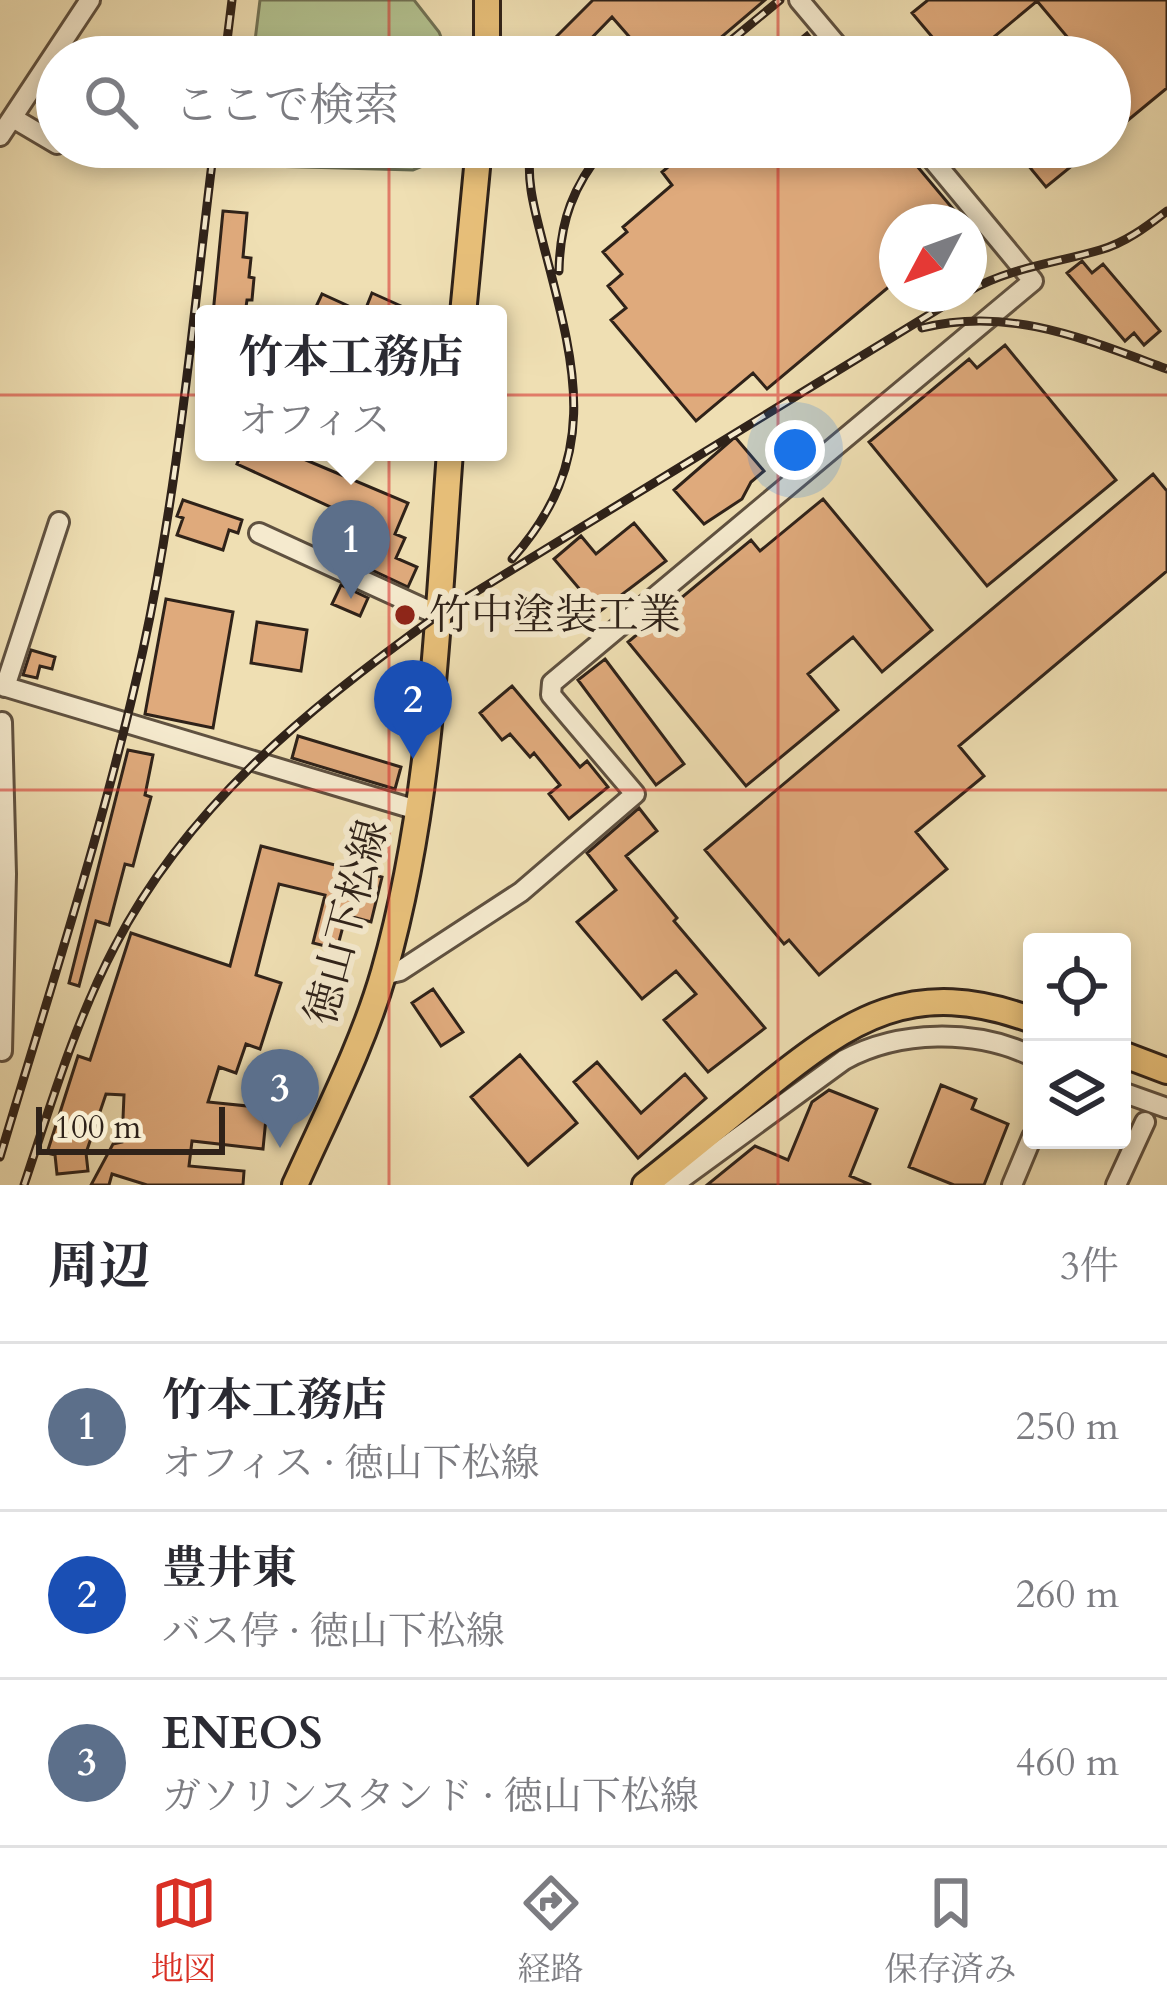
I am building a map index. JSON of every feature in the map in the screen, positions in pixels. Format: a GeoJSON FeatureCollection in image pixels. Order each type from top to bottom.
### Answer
{"type":"FeatureCollection","features":[{"type":"Feature","properties":{"kind":"main road"},"geometry":{"type":"LineString","coordinates":[[487,0],[488,36]]}},
{"type":"Feature","properties":{"kind":"main road"},"geometry":{"type":"LineString","coordinates":[[464,305],[477,168]]}},
{"type":"Feature","properties":{"kind":"main road","name":"徳山下松線"},"geometry":{"type":"LineString","coordinates":[[296,1185],[383,975],[409,869],[438,615],[448,461]]}},
{"type":"Feature","properties":{"kind":"main road"},"geometry":{"type":"LineString","coordinates":[[645,1185],[817,1046],[863,1017],[910,1005],[952,1003],[1023,1017]]}},
{"type":"Feature","properties":{"kind":"main road"},"geometry":{"type":"LineString","coordinates":[[1131,1057],[1167,1071]]}},
{"type":"Feature","properties":{"kind":"street"},"geometry":{"type":"LineString","coordinates":[[67,36],[90,0]]}},
{"type":"Feature","properties":{"kind":"street"},"geometry":{"type":"LineString","coordinates":[[799,0],[829,36]]}},
{"type":"Feature","properties":{"kind":"street"},"geometry":{"type":"LineString","coordinates":[[0,136],[36,83]]}},
{"type":"Feature","properties":{"kind":"street"},"geometry":{"type":"LineString","coordinates":[[13,118],[36,132]]}},
{"type":"Feature","properties":{"kind":"street"},"geometry":{"type":"LineString","coordinates":[[383,975],[400,971],[521,892],[634,794],[551,694],[552,683],[1034,280],[940,168]]}},
{"type":"Feature","properties":{"kind":"street"},"geometry":{"type":"LineString","coordinates":[[2,1052],[6,874],[1,723],[59,522]]}},
{"type":"Feature","properties":{"kind":"street"},"geometry":{"type":"LineString","coordinates":[[259,532],[438,615]]}},
{"type":"Feature","properties":{"kind":"street"},"geometry":{"type":"LineString","coordinates":[[10,688],[417,810]]}},
{"type":"Feature","properties":{"kind":"street"},"geometry":{"type":"LineString","coordinates":[[673,1185],[844,1060],[875,1043],[929,1036],[981,1042],[1023,1054]]}},
{"type":"Feature","properties":{"kind":"street"},"geometry":{"type":"LineString","coordinates":[[1131,1095],[1167,1108]]}},
{"type":"Feature","properties":{"kind":"street"},"geometry":{"type":"LineString","coordinates":[[1116,1185],[1144,1122]]}},
{"type":"Feature","properties":{"kind":"street"},"geometry":{"type":"LineString","coordinates":[[1012,1185],[1027,1149]]}},
{"type":"Feature","properties":{"kind":"green space"},"geometry":{"type":"Polygon","coordinates":[[[260,0],[414,0],[441,36],[256,36],[260,0]]]}},
{"type":"Feature","properties":{"kind":"building"},"geometry":{"type":"Polygon","coordinates":[[[593,0],[765,0],[723,36],[629,36],[612,17],[593,36],[557,36],[593,0]]]}},
{"type":"Feature","properties":{"kind":"building"},"geometry":{"type":"Polygon","coordinates":[[[928,0],[1167,0],[1167,88],[1131,118],[1131,36],[1066,36],[1037,1],[995,36],[931,36],[912,13],[928,0]]]}},
{"type":"Feature","properties":{"kind":"building"},"geometry":{"type":"Polygon","coordinates":[[[667,168],[919,168],[949,204],[879,204],[879,295],[767,389],[753,373],[696,421],[611,320],[626,308],[608,286],[622,274],[603,252],[627,232],[623,227],[672,185],[662,172],[667,168]]]}},
{"type":"Feature","properties":{"kind":"building"},"geometry":{"type":"Polygon","coordinates":[[[1030,168],[1069,168],[1046,187],[1030,168]]]}},
{"type":"Feature","properties":{"kind":"building"},"geometry":{"type":"Polygon","coordinates":[[[223,211],[247,213],[243,257],[251,258],[252,300],[246,305],[214,305],[223,211]]]}},
{"type":"Feature","properties":{"kind":"building"},"geometry":{"type":"Polygon","coordinates":[[[1082,261],[1092,273],[1103,264],[1160,331],[1144,345],[1134,333],[1125,341],[1067,273],[1082,261]]]}},
{"type":"Feature","properties":{"kind":"building"},"geometry":{"type":"Polygon","coordinates":[[[372,293],[399,305],[367,305],[372,293]]]}},
{"type":"Feature","properties":{"kind":"building"},"geometry":{"type":"Polygon","coordinates":[[[322,294],[346,305],[317,305],[322,294]]]}},
{"type":"Feature","properties":{"kind":"building"},"geometry":{"type":"Polygon","coordinates":[[[1005,345],[1116,480],[987,586],[869,442],[969,359],[977,368],[1005,345]]]}},
{"type":"Feature","properties":{"kind":"building"},"geometry":{"type":"Polygon","coordinates":[[[735,437],[764,471],[742,499],[704,524],[674,490],[735,437]]]}},
{"type":"Feature","properties":{"kind":"building"},"geometry":{"type":"Polygon","coordinates":[[[308,461],[408,503],[395,534],[405,538],[396,558],[417,567],[408,587],[357,563],[372,526],[237,464],[308,461]]]}},
{"type":"Feature","properties":{"kind":"building"},"geometry":{"type":"Polygon","coordinates":[[[1153,474],[1167,491],[1167,571],[959,746],[984,776],[916,832],[947,869],[819,975],[789,940],[784,944],[705,850],[1153,474]]]}},
{"type":"Feature","properties":{"kind":"building"},"geometry":{"type":"Polygon","coordinates":[[[823,499],[932,630],[882,672],[853,637],[808,674],[838,710],[746,786],[628,642],[751,540],[760,551],[823,499]]]}},
{"type":"Feature","properties":{"kind":"building"},"geometry":{"type":"Polygon","coordinates":[[[183,500],[242,520],[238,533],[229,530],[223,550],[177,535],[183,500]]]}},
{"type":"Feature","properties":{"kind":"building"},"geometry":{"type":"Polygon","coordinates":[[[634,523],[666,561],[599,612],[554,559],[581,536],[596,554],[634,523]]]}},
{"type":"Feature","properties":{"kind":"building"},"geometry":{"type":"Polygon","coordinates":[[[341,585],[368,598],[360,616],[332,604],[341,585]]]}},
{"type":"Feature","properties":{"kind":"building"},"geometry":{"type":"Polygon","coordinates":[[[166,599],[233,612],[213,728],[145,714],[166,599]]]}},
{"type":"Feature","properties":{"kind":"building"},"geometry":{"type":"Polygon","coordinates":[[[257,622],[307,630],[301,671],[251,663],[257,622]]]}},
{"type":"Feature","properties":{"kind":"building"},"geometry":{"type":"Polygon","coordinates":[[[31,650],[55,657],[52,669],[40,666],[37,678],[23,675],[31,650]]]}},
{"type":"Feature","properties":{"kind":"building"},"geometry":{"type":"Polygon","coordinates":[[[605,659],[684,764],[656,785],[578,680],[605,659]]]}},
{"type":"Feature","properties":{"kind":"building"},"geometry":{"type":"Polygon","coordinates":[[[512,686],[580,767],[587,761],[608,787],[569,819],[549,794],[560,785],[534,753],[530,757],[510,734],[502,740],[480,713],[512,686]]]}},
{"type":"Feature","properties":{"kind":"building"},"geometry":{"type":"Polygon","coordinates":[[[298,736],[401,767],[395,789],[292,758],[298,736]]]}},
{"type":"Feature","properties":{"kind":"building"},"geometry":{"type":"Polygon","coordinates":[[[128,750],[153,755],[145,795],[151,797],[133,866],[125,864],[109,925],[96,921],[79,986],[69,983],[128,750]]]}},
{"type":"Feature","properties":{"kind":"building"},"geometry":{"type":"Polygon","coordinates":[[[639,808],[657,831],[626,856],[765,1028],[708,1072],[664,1020],[696,994],[676,971],[642,999],[577,922],[616,890],[587,853],[639,808]]]}},
{"type":"Feature","properties":{"kind":"building"},"geometry":{"type":"Polygon","coordinates":[[[261,846],[382,877],[371,922],[346,915],[337,949],[313,943],[325,895],[279,884],[256,975],[281,983],[260,1049],[246,1044],[236,1073],[219,1067],[208,1102],[267,1108],[263,1149],[192,1141],[189,1166],[244,1171],[243,1185],[147,1185],[112,1174],[109,1185],[91,1185],[113,1144],[122,1142],[124,1095],[106,1094],[86,1153],[88,1171],[57,1174],[55,1155],[47,1153],[78,1056],[90,1060],[131,933],[230,966],[261,846]]]}},
{"type":"Feature","properties":{"kind":"building"},"geometry":{"type":"Polygon","coordinates":[[[433,989],[463,1032],[441,1046],[412,1003],[433,989]]]}},
{"type":"Feature","properties":{"kind":"building"},"geometry":{"type":"Polygon","coordinates":[[[520,1055],[577,1123],[528,1165],[471,1097],[520,1055]]]}},
{"type":"Feature","properties":{"kind":"building"},"geometry":{"type":"Polygon","coordinates":[[[597,1062],[641,1113],[685,1074],[706,1098],[638,1158],[574,1082],[597,1062]]]}},
{"type":"Feature","properties":{"kind":"building"},"geometry":{"type":"Polygon","coordinates":[[[941,1085],[976,1099],[972,1109],[1008,1124],[984,1185],[954,1185],[909,1167],[941,1085]]]}},
{"type":"Feature","properties":{"kind":"building"},"geometry":{"type":"Polygon","coordinates":[[[829,1090],[877,1109],[850,1176],[871,1185],[707,1185],[755,1146],[788,1160],[812,1102],[829,1090]]]}},
{"type":"Feature","properties":{"kind":"railway"},"geometry":{"type":"LineString","coordinates":[[228,36],[232,0]]}},
{"type":"Feature","properties":{"kind":"railway"},"geometry":{"type":"LineString","coordinates":[[736,36],[780,0]]}},
{"type":"Feature","properties":{"kind":"railway"},"geometry":{"type":"LineString","coordinates":[[195,305],[211,168]]}},
{"type":"Feature","properties":{"kind":"railway"},"geometry":{"type":"LineString","coordinates":[[512,559],[541,521],[560,484],[574,409],[565,331],[529,168]]}},
{"type":"Feature","properties":{"kind":"railway"},"geometry":{"type":"LineString","coordinates":[[559,271],[570,205],[590,168]]}},
{"type":"Feature","properties":{"kind":"railway"},"geometry":{"type":"LineString","coordinates":[[987,282],[1109,247],[1167,211]]}},
{"type":"Feature","properties":{"kind":"railway"},"geometry":{"type":"LineString","coordinates":[[0,1157],[94,842],[143,650],[176,463],[195,305]]}},
{"type":"Feature","properties":{"kind":"railway"},"geometry":{"type":"LineString","coordinates":[[24,1185],[76,1034],[115,946],[178,848],[256,762],[344,685],[438,615],[934,312]]}},
{"type":"Feature","properties":{"kind":"railway"},"geometry":{"type":"LineString","coordinates":[[922,328],[954,322],[1016,323],[1076,337],[1167,369]]}},
{"type":"Feature","properties":{"kind":"place","name":"竹本工務店"},"geometry":{"type":"Point","coordinates":[351,599]}},
{"type":"Feature","properties":{"kind":"place","name":"竹中塗装工業"},"geometry":{"type":"Point","coordinates":[405,615]}},
{"type":"Feature","properties":{"kind":"place","name":"豊井東"},"geometry":{"type":"Point","coordinates":[413,759]}},
{"type":"Feature","properties":{"kind":"place","name":"ENEOS"},"geometry":{"type":"Point","coordinates":[280,1148]}}]}
